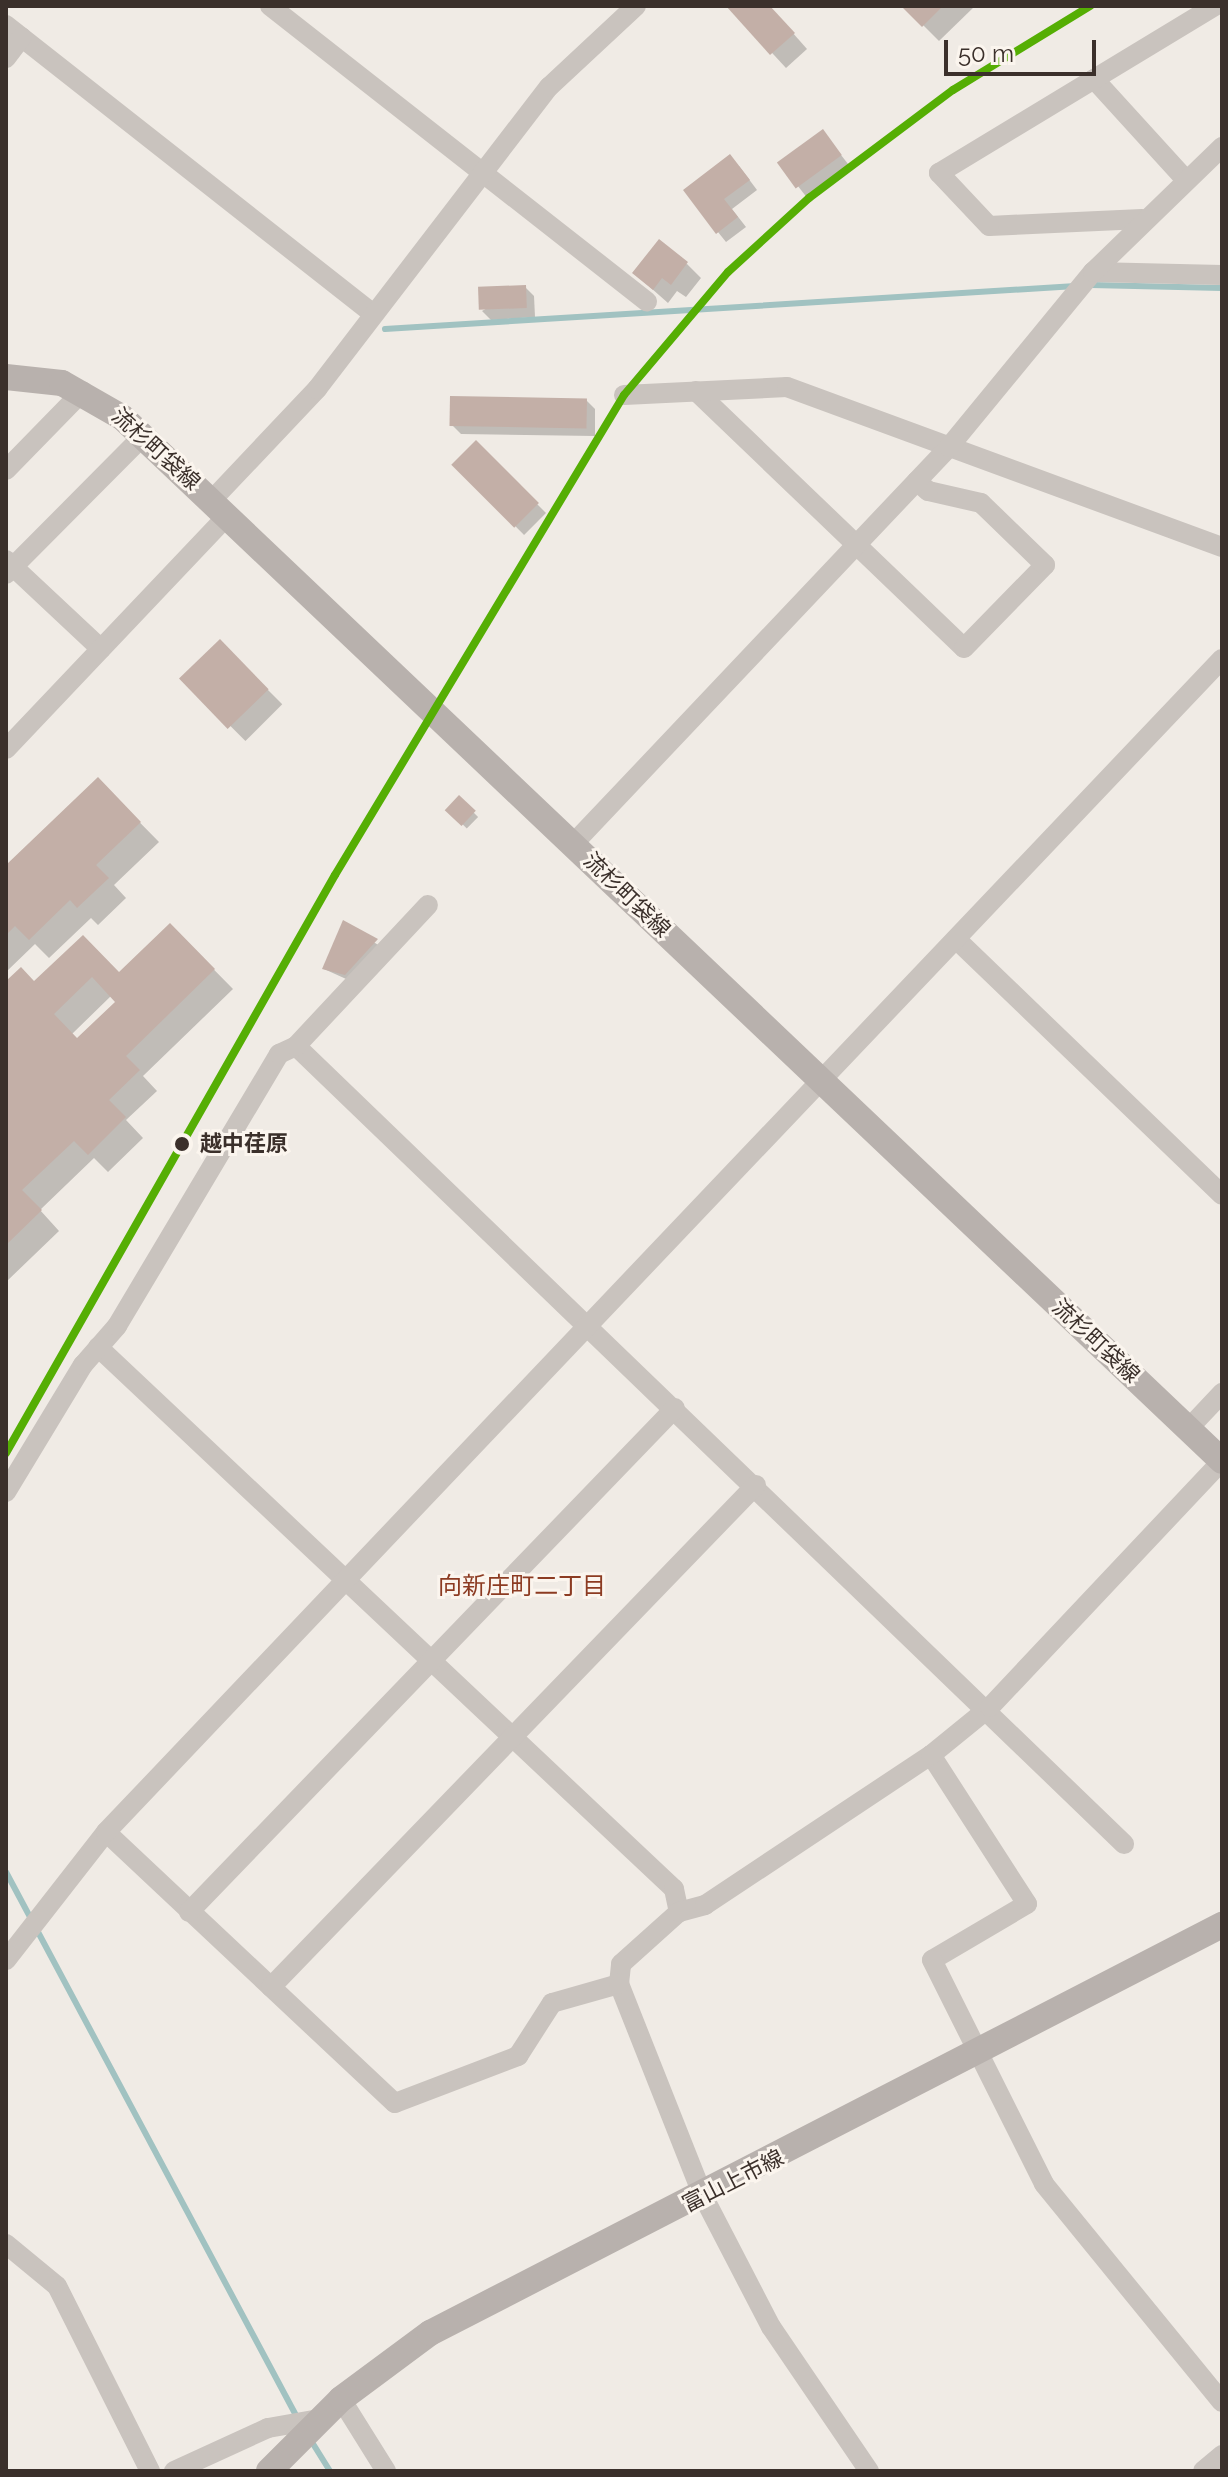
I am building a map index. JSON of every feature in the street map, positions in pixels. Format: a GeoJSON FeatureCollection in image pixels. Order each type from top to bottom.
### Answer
{"type":"FeatureCollection","features":[{"type":"Feature","properties":{"kind":"main road","name":"流杉町袋線"},"geometry":{"type":"LineString","coordinates":[[6,377],[83,391],[143,436],[1222,1461]]}},
{"type":"Feature","properties":{"kind":"main road","name":"富山上市線"},"geometry":{"type":"LineString","coordinates":[[269,2471],[341,2399],[443,2325],[981,2054],[1222,1925]]}},
{"type":"Feature","properties":{"kind":"street"},"geometry":{"type":"LineString","coordinates":[[270,6],[647,302]]}},
{"type":"Feature","properties":{"kind":"street"},"geometry":{"type":"LineString","coordinates":[[6,749],[101,649],[220,508],[317,389],[480,172],[549,87],[636,6]]}},
{"type":"Feature","properties":{"kind":"street"},"geometry":{"type":"LineString","coordinates":[[1142,219],[989,226],[939,173],[1215,6]]}},
{"type":"Feature","properties":{"kind":"street"},"geometry":{"type":"LineString","coordinates":[[6,58],[14,31],[372,313]]}},
{"type":"Feature","properties":{"kind":"street"},"geometry":{"type":"LineString","coordinates":[[1094,79],[1186,180]]}},
{"type":"Feature","properties":{"kind":"street"},"geometry":{"type":"LineString","coordinates":[[574,843],[949,447],[1093,272],[1142,219],[1222,147]]}},
{"type":"Feature","properties":{"kind":"street"},"geometry":{"type":"LineString","coordinates":[[1093,272],[1222,275]]}},
{"type":"Feature","properties":{"kind":"street"},"geometry":{"type":"LineString","coordinates":[[624,395],[787,387],[1222,547]]}},
{"type":"Feature","properties":{"kind":"street"},"geometry":{"type":"LineString","coordinates":[[6,470],[83,391]]}},
{"type":"Feature","properties":{"kind":"street"},"geometry":{"type":"LineString","coordinates":[[696,391],[964,648],[1045,565],[981,503],[928,491],[917,481]]}},
{"type":"Feature","properties":{"kind":"street"},"geometry":{"type":"LineString","coordinates":[[101,649],[8,567],[143,436]]}},
{"type":"Feature","properties":{"kind":"street"},"geometry":{"type":"LineString","coordinates":[[6,1960],[106,1832],[1222,659]]}},
{"type":"Feature","properties":{"kind":"street"},"geometry":{"type":"LineString","coordinates":[[6,1492],[279,1054],[296,1046],[428,905]]}},
{"type":"Feature","properties":{"kind":"street"},"geometry":{"type":"LineString","coordinates":[[956,939],[1222,1195]]}},
{"type":"Feature","properties":{"kind":"street"},"geometry":{"type":"LineString","coordinates":[[296,1046],[990,1707],[1124,1844]]}},
{"type":"Feature","properties":{"kind":"street"},"geometry":{"type":"LineString","coordinates":[[98,1347],[674,1889],[679,1912]]}},
{"type":"Feature","properties":{"kind":"street"},"geometry":{"type":"LineString","coordinates":[[1188,1429],[1222,1393]]}},
{"type":"Feature","properties":{"kind":"street"},"geometry":{"type":"LineString","coordinates":[[189,1912],[675,1408]]}},
{"type":"Feature","properties":{"kind":"street"},"geometry":{"type":"LineString","coordinates":[[869,2471],[771,2327],[703,2196],[619,1984],[621,1964],[679,1912],[705,1905],[931,1755],[990,1707],[1222,1461]]}},
{"type":"Feature","properties":{"kind":"street"},"geometry":{"type":"LineString","coordinates":[[271,1987],[509,1735],[756,1485]]}},
{"type":"Feature","properties":{"kind":"street"},"geometry":{"type":"LineString","coordinates":[[931,1755],[1027,1904],[932,1960],[1044,2184],[1222,2402]]}},
{"type":"Feature","properties":{"kind":"street"},"geometry":{"type":"LineString","coordinates":[[106,1832],[395,2103],[518,2056],[552,2003],[619,1984]]}},
{"type":"Feature","properties":{"kind":"street"},"geometry":{"type":"LineString","coordinates":[[6,2244],[57,2286],[150,2471]]}},
{"type":"Feature","properties":{"kind":"street"},"geometry":{"type":"LineString","coordinates":[[341,2399],[386,2471]]}},
{"type":"Feature","properties":{"kind":"street"},"geometry":{"type":"LineString","coordinates":[[174,2471],[268,2428],[320,2419]]}},
{"type":"Feature","properties":{"kind":"street"},"geometry":{"type":"LineString","coordinates":[[1203,2471],[1222,2455]]}},
{"type":"Feature","properties":{"kind":"building"},"geometry":{"type":"Polygon","coordinates":[[[726,6],[770,6],[795,33],[770,55],[726,6]]]}},
{"type":"Feature","properties":{"kind":"building"},"geometry":{"type":"Polygon","coordinates":[[[901,6],[943,6],[922,27],[901,6]]]}},
{"type":"Feature","properties":{"kind":"building"},"geometry":{"type":"Polygon","coordinates":[[[823,129],[842,155],[796,188],[777,163],[823,129]]]}},
{"type":"Feature","properties":{"kind":"building"},"geometry":{"type":"Polygon","coordinates":[[[730,154],[750,180],[724,199],[738,217],[716,234],[683,190],[730,154]]]}},
{"type":"Feature","properties":{"kind":"building"},"geometry":{"type":"Polygon","coordinates":[[[659,239],[688,262],[671,285],[662,278],[653,290],[632,273],[659,239]]]}},
{"type":"Feature","properties":{"kind":"building"},"geometry":{"type":"Polygon","coordinates":[[[526,285],[527,308],[479,310],[478,287],[526,285]]]}},
{"type":"Feature","properties":{"kind":"building"},"geometry":{"type":"Polygon","coordinates":[[[450,396],[587,398],[586,428],[449,426],[450,396]]]}},
{"type":"Feature","properties":{"kind":"building"},"geometry":{"type":"Polygon","coordinates":[[[476,440],[539,503],[514,528],[451,465],[476,440]]]}},
{"type":"Feature","properties":{"kind":"building"},"geometry":{"type":"Polygon","coordinates":[[[220,639],[269,689],[228,729],[179,679],[220,639]]]}},
{"type":"Feature","properties":{"kind":"building"},"geometry":{"type":"Polygon","coordinates":[[[98,777],[141,822],[96,865],[109,878],[77,908],[70,900],[29,940],[15,926],[6,935],[6,865],[98,777]]]}},
{"type":"Feature","properties":{"kind":"building"},"geometry":{"type":"Polygon","coordinates":[[[459,795],[476,811],[461,826],[445,810],[459,795]]]}},
{"type":"Feature","properties":{"kind":"building"},"geometry":{"type":"Polygon","coordinates":[[[343,920],[378,939],[345,975],[322,969],[343,920]]]}},
{"type":"Feature","properties":{"kind":"building"},"geometry":{"type":"Polygon","coordinates":[[[170,923],[215,969],[126,1056],[140,1070],[109,1100],[126,1117],[88,1155],[74,1141],[22,1190],[42,1210],[6,1245],[6,981],[21,967],[34,981],[83,935],[119,972],[170,923]],[[92,977],[54,1014],[77,1038],[115,1002],[92,977]]]}},
{"type":"Feature","properties":{"kind":"waterway"},"geometry":{"type":"LineString","coordinates":[[1091,285],[1222,288]]}},
{"type":"Feature","properties":{"kind":"waterway"},"geometry":{"type":"LineString","coordinates":[[385,329],[1076,286]]}},
{"type":"Feature","properties":{"kind":"waterway"},"geometry":{"type":"LineString","coordinates":[[6,1872],[298,2419]]}},
{"type":"Feature","properties":{"kind":"waterway"},"geometry":{"type":"LineString","coordinates":[[310,2439],[330,2471]]}},
{"type":"Feature","properties":{"kind":"transit line"},"geometry":{"type":"LineString","coordinates":[[6,1453],[335,875],[624,395],[728,272],[809,198],[953,90],[1090,6]]}},
{"type":"Feature","properties":{"kind":"place","name":"越中荏原"},"geometry":{"type":"Point","coordinates":[182,1144]}},
{"type":"Feature","properties":{"kind":"district","name":"向新庄町二丁目"},"geometry":{"type":"Point","coordinates":[522,1586]}}]}
